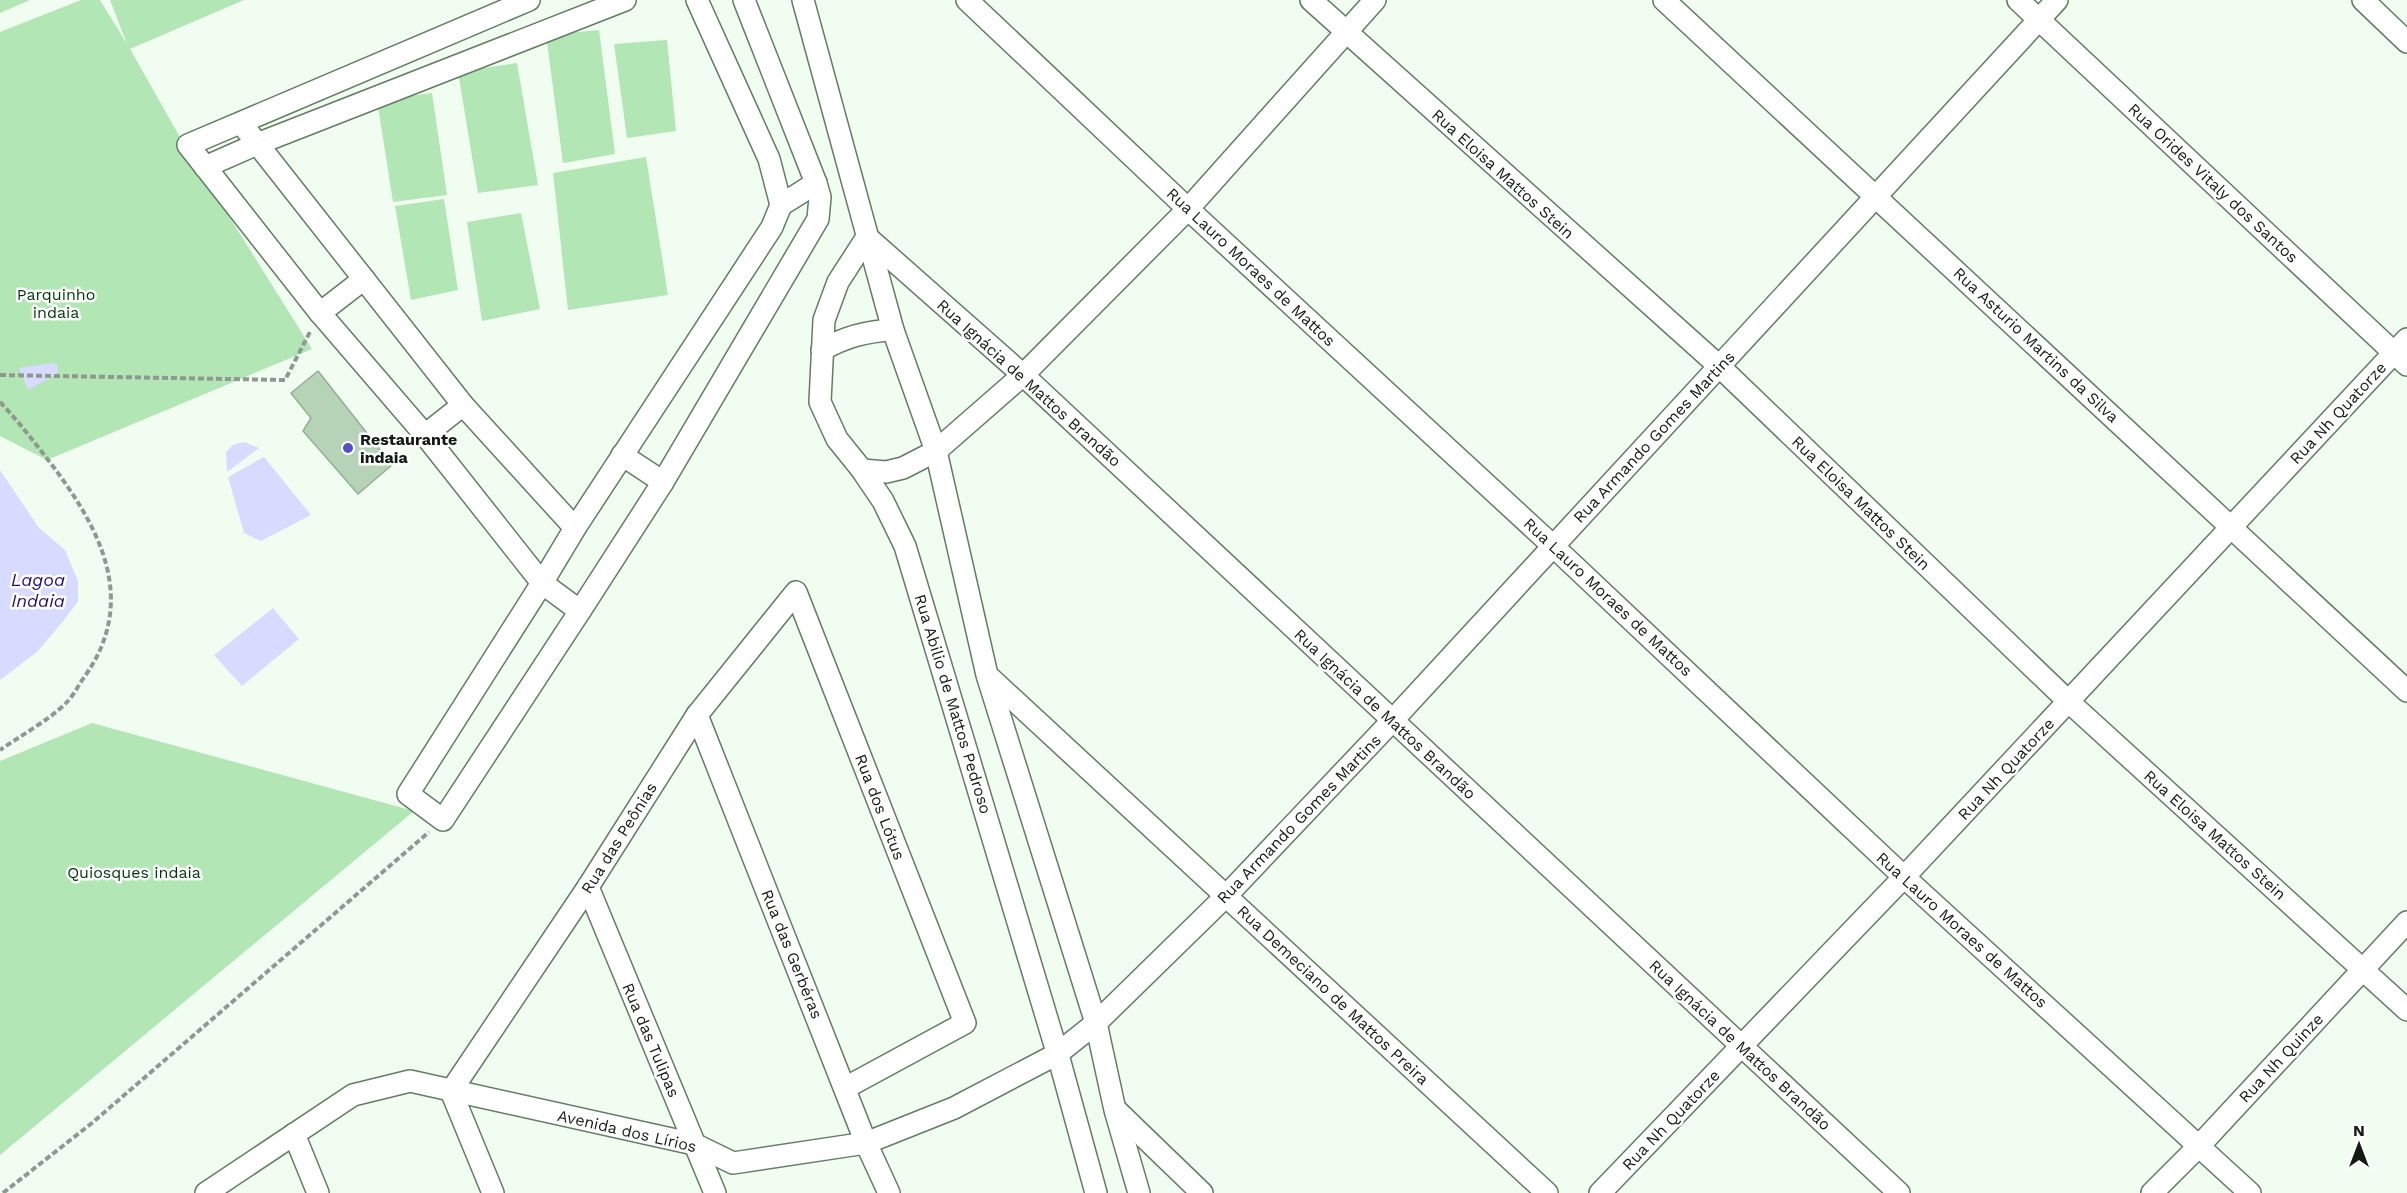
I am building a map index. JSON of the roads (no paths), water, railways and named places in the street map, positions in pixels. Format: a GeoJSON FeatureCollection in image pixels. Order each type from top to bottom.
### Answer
{"type":"FeatureCollection","features":[{"type":"Feature","properties":{"kind":"street"},"geometry":{"type":"LineString","coordinates":[[530,0],[188,145],[320,313],[424,435],[543,583],[580,611]]}},
{"type":"Feature","properties":{"kind":"street"},"geometry":{"type":"LineString","coordinates":[[205,167],[257,144],[625,0]]}},
{"type":"Feature","properties":{"kind":"street"},"geometry":{"type":"LineString","coordinates":[[697,0],[769,159],[781,205]]}},
{"type":"Feature","properties":{"kind":"street"},"geometry":{"type":"LineString","coordinates":[[744,0],[816,183],[820,197],[818,219],[663,482],[443,820],[408,794],[543,583],[575,528],[772,227],[781,205],[816,183]]}},
{"type":"Feature","properties":{"kind":"street"},"geometry":{"type":"LineString","coordinates":[[803,0],[893,330],[936,451],[987,675],[1096,1023],[1115,1110],[1140,1193]]}},
{"type":"Feature","properties":{"kind":"street","name":"Rua Lauro Moraes de Mattos"},"geometry":{"type":"LineString","coordinates":[[967,0],[1188,209],[1554,546],[1904,877],[2250,1193]]}},
{"type":"Feature","properties":{"kind":"street","name":"Rua Eloisa Mattos Stein"},"geometry":{"type":"LineString","coordinates":[[1311,0],[1345,33],[1719,366],[2069,702],[2407,1010]]}},
{"type":"Feature","properties":{"kind":"street"},"geometry":{"type":"LineString","coordinates":[[862,470],[886,472],[903,468],[936,451],[1023,375],[1188,209],[1375,0]]}},
{"type":"Feature","properties":{"kind":"street","name":"Rua Asturio Martins da Silva"},"geometry":{"type":"LineString","coordinates":[[1664,0],[2407,691]]}},
{"type":"Feature","properties":{"kind":"street","name":"Rua Orides Vitaly dos Santos"},"geometry":{"type":"LineString","coordinates":[[2018,0],[2403,352]]}},
{"type":"Feature","properties":{"kind":"street","name":"Rua Armando Gomes Martins"},"geometry":{"type":"LineString","coordinates":[[1058,1058],[1226,896],[1392,721],[2057,0]]}},
{"type":"Feature","properties":{"kind":"street"},"geometry":{"type":"LineString","coordinates":[[2363,0],[2407,42]]}},
{"type":"Feature","properties":{"kind":"street"},"geometry":{"type":"LineString","coordinates":[[241,123],[463,405],[575,528]]}},
{"type":"Feature","properties":{"kind":"street","name":"Rua Abilio de Mattos Pedroso"},"geometry":{"type":"LineString","coordinates":[[867,237],[838,282],[824,320],[820,402],[837,439],[883,501],[905,546],[1096,1193]]}},
{"type":"Feature","properties":{"kind":"street","name":"Rua Ignácia de Mattos Brandão"},"geometry":{"type":"LineString","coordinates":[[867,237],[1023,375],[1899,1193]]}},
{"type":"Feature","properties":{"kind":"street"},"geometry":{"type":"LineString","coordinates":[[320,313],[364,279]]}},
{"type":"Feature","properties":{"kind":"street"},"geometry":{"type":"LineString","coordinates":[[822,350],[840,339],[872,331],[893,330]]}},
{"type":"Feature","properties":{"kind":"street","name":"Rua Nh Quatorze"},"geometry":{"type":"LineString","coordinates":[[1600,1193],[1904,877],[2069,702],[2230,526],[2403,352]]}},
{"type":"Feature","properties":{"kind":"street"},"geometry":{"type":"LineString","coordinates":[[424,435],[463,405]]}},
{"type":"Feature","properties":{"kind":"street"},"geometry":{"type":"LineString","coordinates":[[622,455],[663,482]]}},
{"type":"Feature","properties":{"kind":"street","name":"Rua das Peônias"},"geometry":{"type":"LineString","coordinates":[[451,1091],[588,887],[696,715],[796,591]]}},
{"type":"Feature","properties":{"kind":"street","name":"Rua dos Lótus"},"geometry":{"type":"LineString","coordinates":[[796,591],[964,1023],[845,1088]]}},
{"type":"Feature","properties":{"kind":"street","name":"Rua Demeciano de Mattos Preira"},"geometry":{"type":"LineString","coordinates":[[987,675],[1546,1193]]}},
{"type":"Feature","properties":{"kind":"street","name":"Rua das Gerbéras"},"geometry":{"type":"LineString","coordinates":[[696,715],[889,1193]]}},
{"type":"Feature","properties":{"kind":"street","name":"Rua das Tulipas"},"geometry":{"type":"LineString","coordinates":[[588,887],[715,1193]]}},
{"type":"Feature","properties":{"kind":"street","name":"Rua Nh Quinze"},"geometry":{"type":"LineString","coordinates":[[2152,1193],[2199,1146],[2407,922]]}},
{"type":"Feature","properties":{"kind":"street","name":"Avenida dos Lírios"},"geometry":{"type":"LineString","coordinates":[[206,1193],[353,1095],[410,1081],[694,1144],[733,1163],[869,1148],[1058,1058]]}},
{"type":"Feature","properties":{"kind":"street"},"geometry":{"type":"LineString","coordinates":[[451,1091],[493,1193]]}},
{"type":"Feature","properties":{"kind":"street"},"geometry":{"type":"LineString","coordinates":[[1115,1110],[1202,1193]]}},
{"type":"Feature","properties":{"kind":"street"},"geometry":{"type":"LineString","coordinates":[[294,1134],[318,1193]]}},
{"type":"Feature","properties":{"kind":"water"},"geometry":{"type":"Polygon","coordinates":[[[53,363],[57,365],[58,371],[55,375],[28,390],[19,368],[53,363]]]}},
{"type":"Feature","properties":{"kind":"water"},"geometry":{"type":"Polygon","coordinates":[[[244,442],[259,448],[227,472],[226,452],[234,444],[244,442]]]}},
{"type":"Feature","properties":{"kind":"water"},"geometry":{"type":"Polygon","coordinates":[[[264,457],[311,515],[261,541],[244,533],[228,477],[264,457]]]}},
{"type":"Feature","properties":{"kind":"water","name":"Lagoa Indaia"},"geometry":{"type":"Polygon","coordinates":[[[0,470],[39,528],[65,550],[78,581],[78,601],[37,652],[0,680],[0,470]]]}},
{"type":"Feature","properties":{"kind":"water"},"geometry":{"type":"Polygon","coordinates":[[[273,608],[299,639],[242,686],[214,655],[273,608]]]}},
{"type":"Feature","properties":{"kind":"place","name":"Restaurante indaia"},"geometry":{"type":"Point","coordinates":[348,448]}},
{"type":"Feature","properties":{"kind":"park label","name":"Parquinho indaia"},"geometry":{"type":"Point","coordinates":[56,303]}},
{"type":"Feature","properties":{"kind":"park label","name":"Quiosques indaia"},"geometry":{"type":"Point","coordinates":[134,872]}}]}
